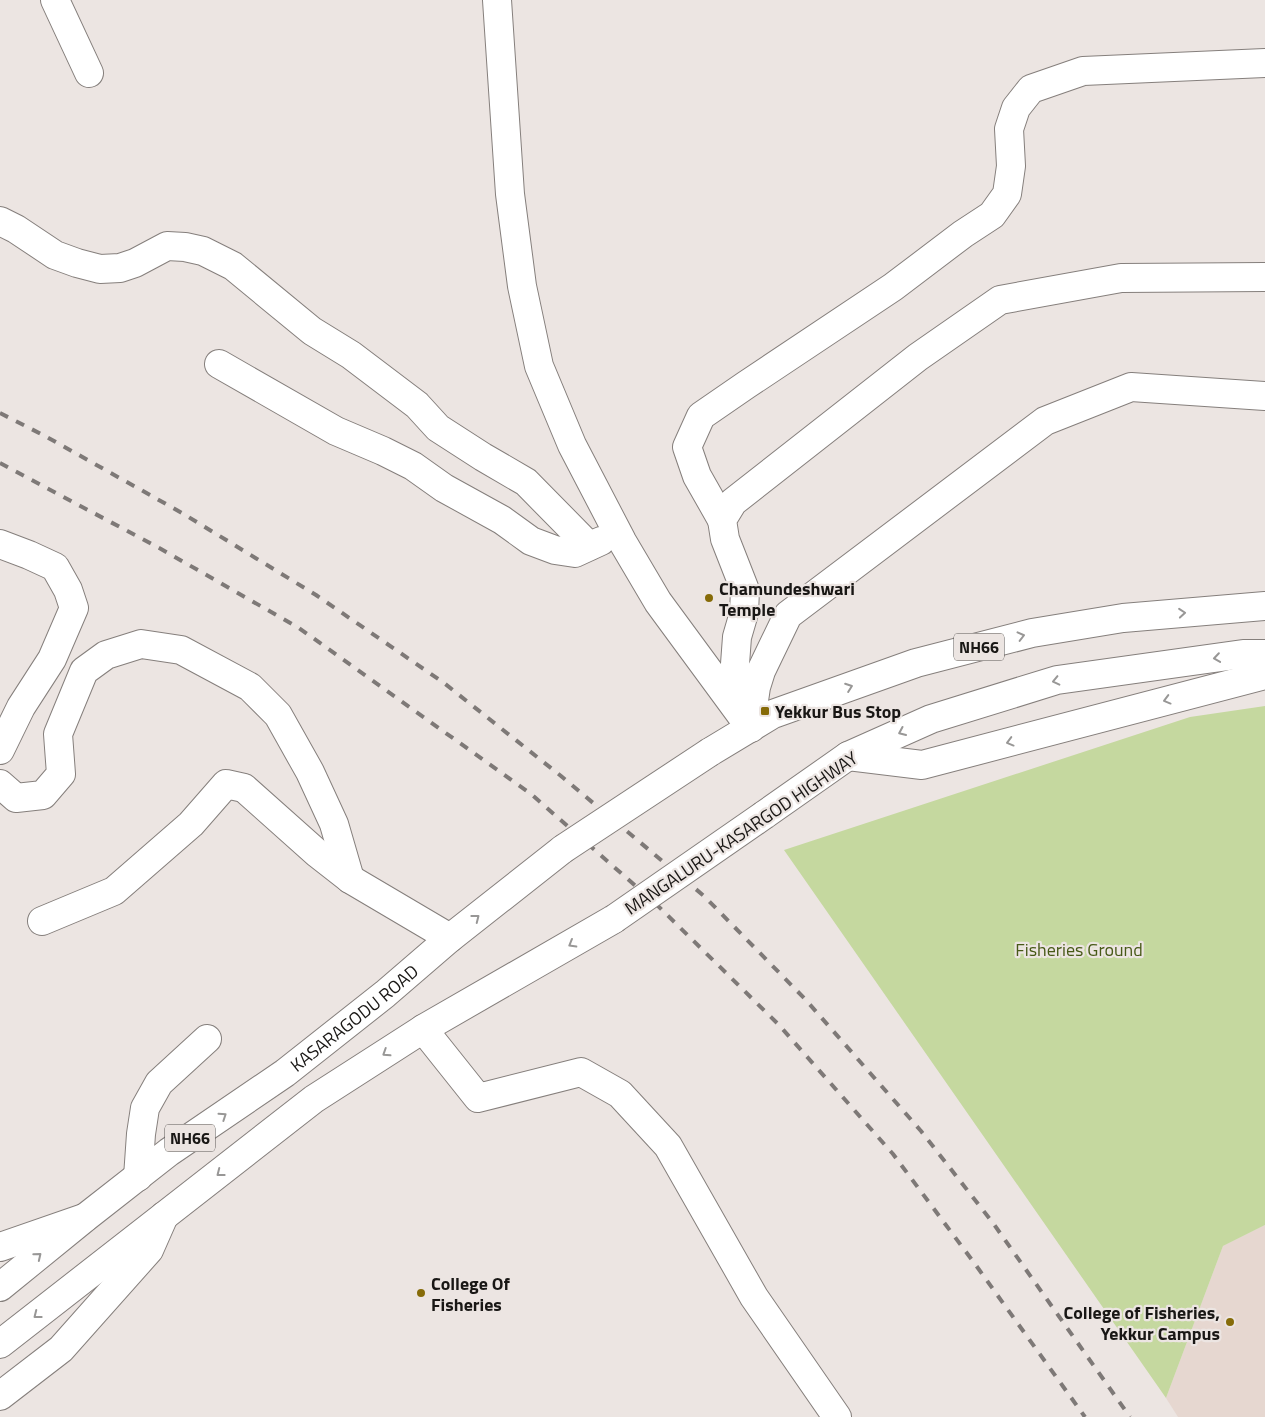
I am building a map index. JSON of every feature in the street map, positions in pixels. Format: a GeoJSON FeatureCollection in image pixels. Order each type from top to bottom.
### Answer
{"type":"FeatureCollection","features":[{"type":"Feature","properties":{"kind":"main road"},"geometry":{"type":"LineString","coordinates":[[55,0],[88,73]]}},
{"type":"Feature","properties":{"kind":"main road"},"geometry":{"type":"LineString","coordinates":[[497,0],[510,194],[522,286],[539,366],[572,444],[622,541],[658,602],[750,728]]}},
{"type":"Feature","properties":{"kind":"main road"},"geometry":{"type":"LineString","coordinates":[[750,728],[735,664],[737,637],[744,614],[745,590],[725,539],[722,520],[697,476],[687,447],[701,416],[893,287],[963,234],[992,215],[1007,194],[1011,166],[1009,129],[1016,108],[1031,89],[1083,71],[1265,63]]}},
{"type":"Feature","properties":{"kind":"main road"},"geometry":{"type":"LineString","coordinates":[[0,221],[16,229],[55,255],[100,269],[120,268],[135,263],[167,246],[203,251],[233,266],[312,331],[351,355],[417,405],[438,428],[526,482],[589,546]]}},
{"type":"Feature","properties":{"kind":"main road"},"geometry":{"type":"LineString","coordinates":[[722,520],[733,502],[918,358],[1000,300],[1121,278],[1265,277]]}},
{"type":"Feature","properties":{"kind":"main road"},"geometry":{"type":"LineString","coordinates":[[219,364],[336,431],[383,450],[413,466],[444,488],[502,520],[530,541],[555,550],[575,553],[600,541],[622,541]]}},
{"type":"Feature","properties":{"kind":"main road"},"geometry":{"type":"LineString","coordinates":[[750,728],[756,687],[761,671],[788,615],[1045,421],[1131,388],[1265,396]]}},
{"type":"Feature","properties":{"kind":"main road"},"geometry":{"type":"LineString","coordinates":[[0,544],[55,567],[68,590],[74,608],[52,659],[21,707],[0,750]]}},
{"type":"Feature","properties":{"kind":"main road"},"geometry":{"type":"LineString","coordinates":[[744,602],[773,615],[788,615]]}},
{"type":"Feature","properties":{"kind":"main road","name":"NH66"},"geometry":{"type":"LineString","coordinates":[[750,728],[774,714],[916,663],[1032,633],[1123,618],[1265,606]]}},
{"type":"Feature","properties":{"kind":"main road"},"geometry":{"type":"LineString","coordinates":[[0,784],[16,798],[43,795],[61,774],[58,734],[84,672],[106,655],[141,644],[181,650],[250,687],[278,715],[310,772],[334,824],[350,878]]}},
{"type":"Feature","properties":{"kind":"main road","name":"MANGALURU-KASARGOD HIGHWAY"},"geometry":{"type":"LineString","coordinates":[[164,1216],[314,1099],[423,1029],[614,919],[848,756],[931,719],[1057,680],[1243,654],[1265,654]]}},
{"type":"Feature","properties":{"kind":"main road"},"geometry":{"type":"LineString","coordinates":[[848,756],[922,766],[1265,674]]}},
{"type":"Feature","properties":{"kind":"main road","name":"KASARAGODU ROAD"},"geometry":{"type":"LineString","coordinates":[[0,1287],[169,1152],[285,1073],[385,994],[450,938],[563,849],[710,752],[750,728]]}},
{"type":"Feature","properties":{"kind":"main road"},"geometry":{"type":"LineString","coordinates":[[42,921],[114,891],[190,824],[226,784],[244,788],[318,854],[350,878],[450,938]]}},
{"type":"Feature","properties":{"kind":"main road"},"geometry":{"type":"LineString","coordinates":[[423,1029],[478,1098],[581,1072],[620,1094],[668,1146],[754,1297],[837,1417]]}},
{"type":"Feature","properties":{"kind":"main road"},"geometry":{"type":"LineString","coordinates":[[138,1177],[140,1134],[145,1108],[159,1083],[207,1039]]}},
{"type":"Feature","properties":{"kind":"main road"},"geometry":{"type":"LineString","coordinates":[[0,1396],[61,1349],[149,1250],[164,1216]]}},
{"type":"Feature","properties":{"kind":"main road","name":"NH66"},"geometry":{"type":"LineString","coordinates":[[0,1344],[164,1216]]}},
{"type":"Feature","properties":{"kind":"main road"},"geometry":{"type":"LineString","coordinates":[[0,1247],[86,1217]]}},
{"type":"Feature","properties":{"kind":"shaded area","name":"College of Fisheries, Yekkur Campus"},"geometry":{"type":"Polygon","coordinates":[[[1265,1225],[1265,1417],[1178,1417],[1166,1398],[1223,1246],[1265,1225]]]}},
{"type":"Feature","properties":{"kind":"green space","name":"Fisheries Ground"},"geometry":{"type":"Polygon","coordinates":[[[1265,706],[1265,1225],[1223,1246],[1166,1398],[784,850],[1190,717],[1265,706]]]}},
{"type":"Feature","properties":{"kind":"railway"},"geometry":{"type":"LineString","coordinates":[[0,413],[45,436],[182,513],[316,595],[444,683],[561,776],[704,896],[805,999],[921,1131],[993,1223],[1130,1417]]}},
{"type":"Feature","properties":{"kind":"railway"},"geometry":{"type":"LineString","coordinates":[[0,463],[161,549],[299,628],[531,794],[655,903],[779,1025],[893,1154],[1085,1417]]}},
{"type":"Feature","properties":{"kind":"place","name":"Chamundeshwari Temple"},"geometry":{"type":"Point","coordinates":[709,598]}},
{"type":"Feature","properties":{"kind":"place","name":"Yekkur Bus Stop"},"geometry":{"type":"Point","coordinates":[765,711]}},
{"type":"Feature","properties":{"kind":"place","name":"College Of Fisheries"},"geometry":{"type":"Point","coordinates":[421,1293]}},
{"type":"Feature","properties":{"kind":"place","name":"College of Fisheries, Yekkur Campus"},"geometry":{"type":"Point","coordinates":[1230,1322]}}]}
